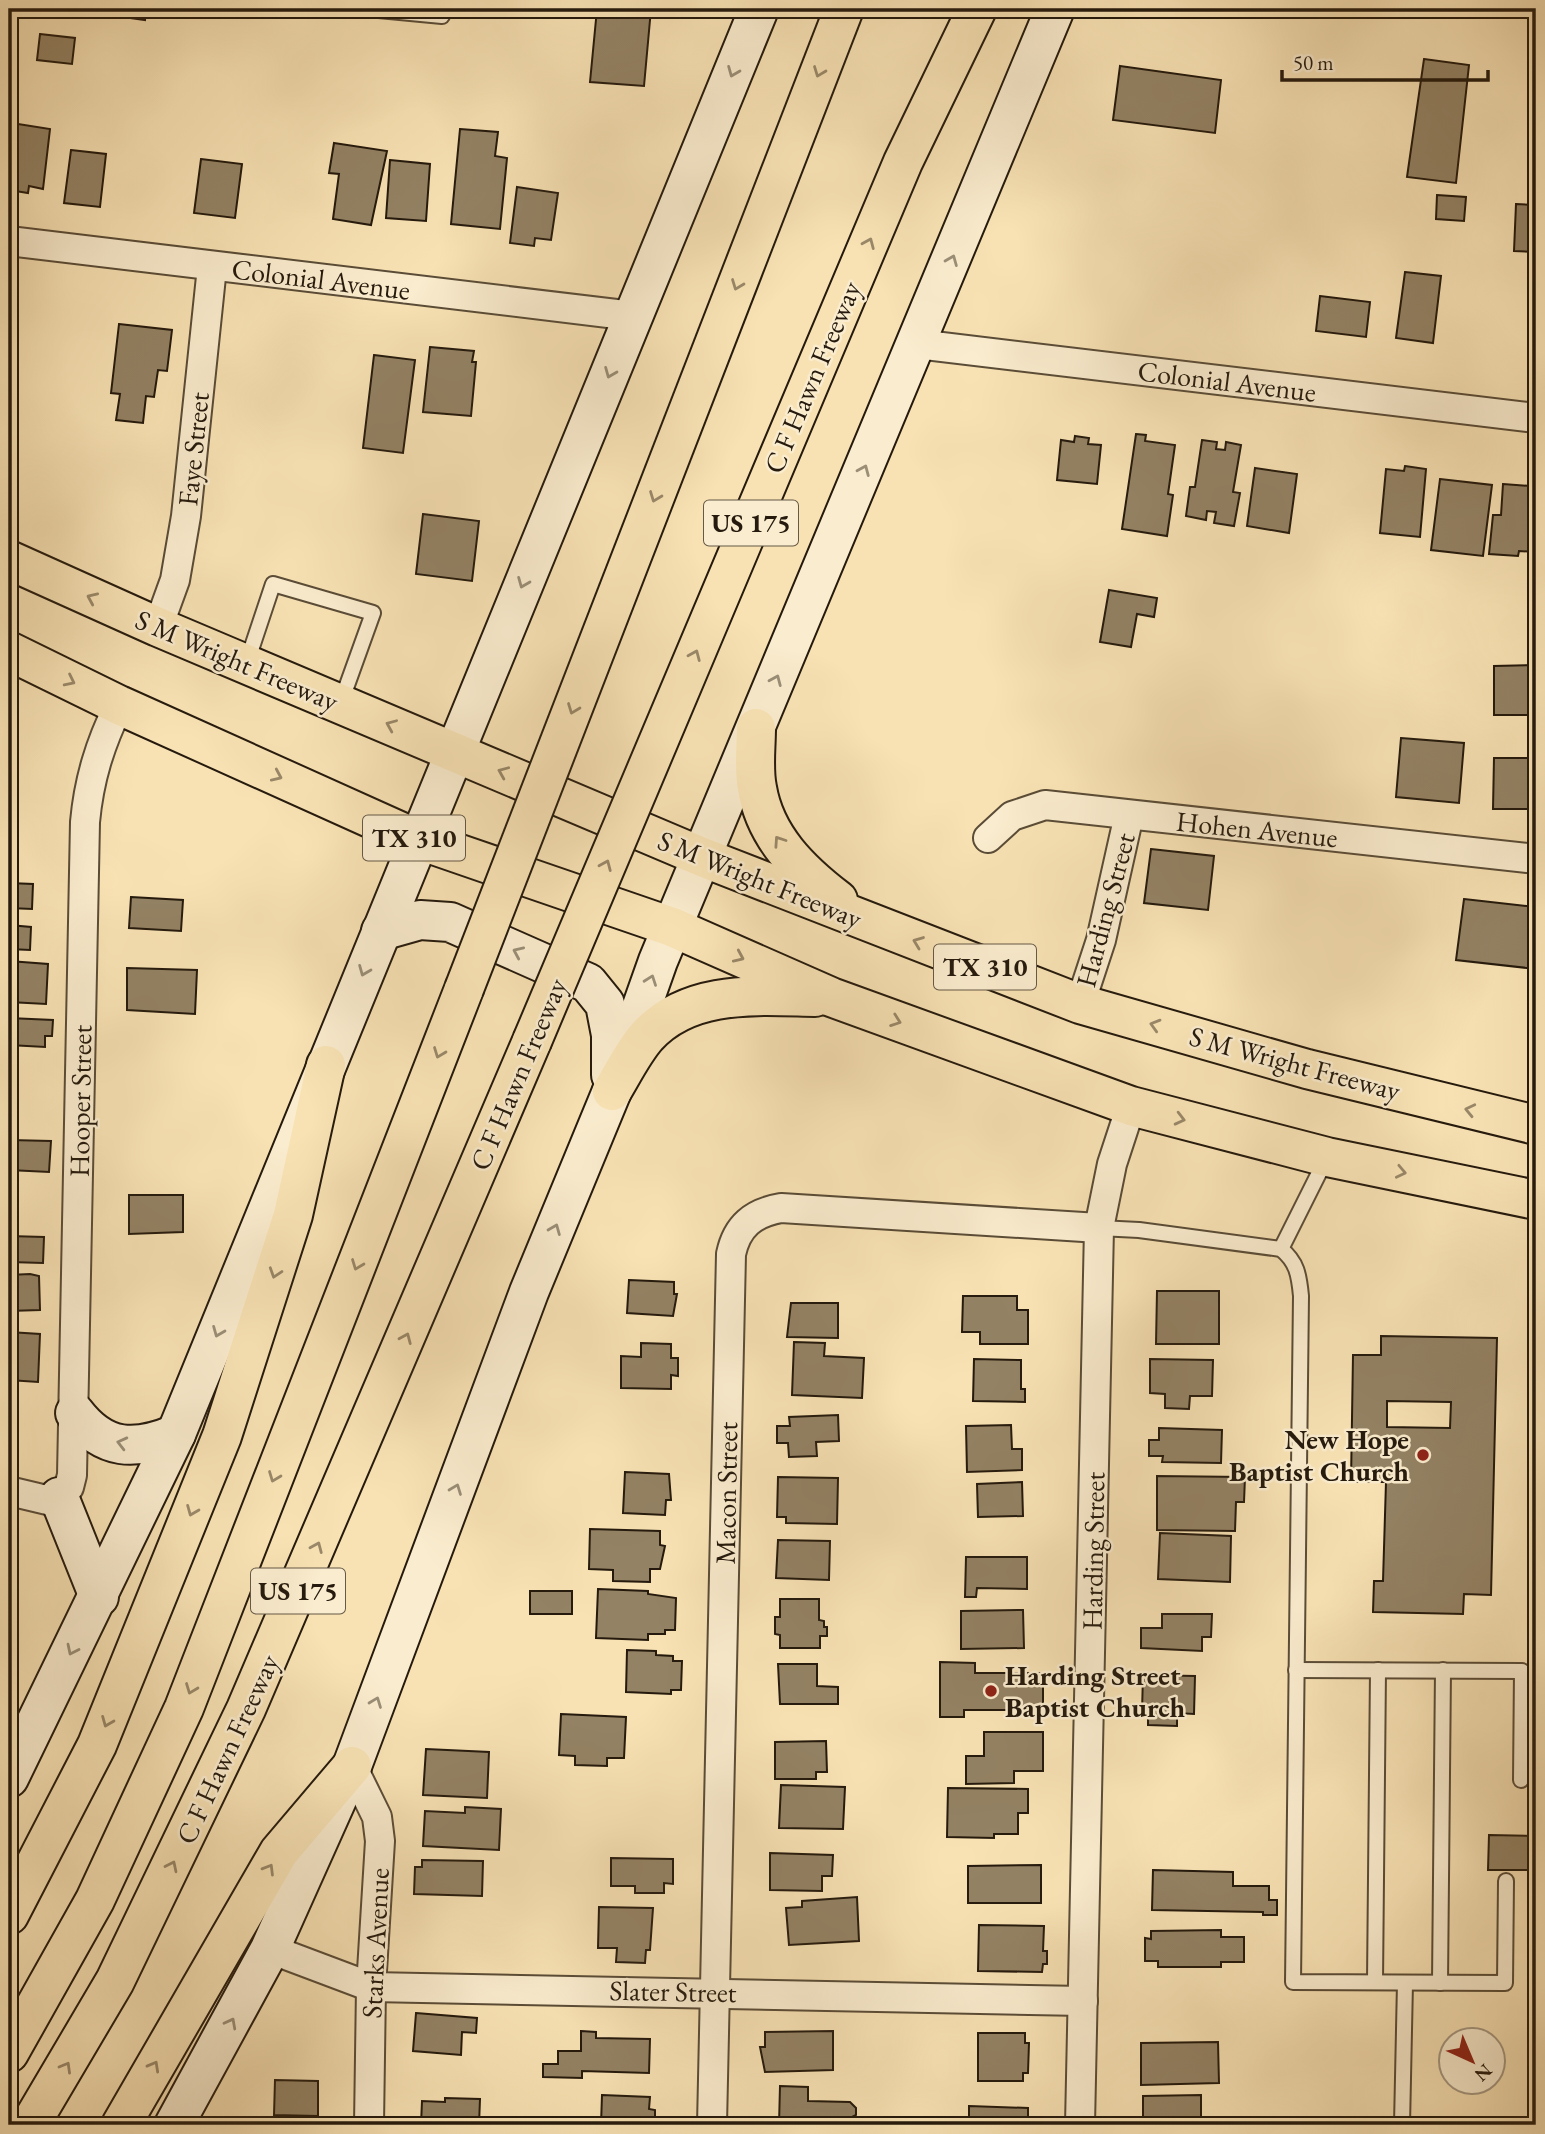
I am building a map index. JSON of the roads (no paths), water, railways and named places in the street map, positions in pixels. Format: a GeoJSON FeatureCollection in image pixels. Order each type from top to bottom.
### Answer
{"type":"FeatureCollection","features":[{"type":"Feature","properties":{"kind":"main road"},"geometry":{"type":"LineString","coordinates":[[9,1778],[176,1434],[759,9]]}},
{"type":"Feature","properties":{"kind":"main road","name":"C F Hawn Freeway"},"geometry":{"type":"LineString","coordinates":[[9,2053],[95,1900],[184,1708],[844,9]]}},
{"type":"Feature","properties":{"kind":"main road","name":"C F Hawn Freeway"},"geometry":{"type":"LineString","coordinates":[[30,2125],[115,1981],[246,1710],[903,162],[977,9]]}},
{"type":"Feature","properties":{"kind":"main road"},"geometry":{"type":"LineString","coordinates":[[174,2125],[270,1949],[352,1766],[529,1292],[612,1091],[671,927],[1055,9]]}},
{"type":"Feature","properties":{"kind":"main road","name":"S M Wright Freeway"},"geometry":{"type":"LineString","coordinates":[[9,560],[158,627],[702,857],[1080,1004],[1307,1069],[1536,1125]]}},
{"type":"Feature","properties":{"kind":"main road","name":"TX 310"},"geometry":{"type":"LineString","coordinates":[[9,651],[119,705],[419,840],[671,927],[831,997],[1131,1106],[1327,1157],[1536,1200]]}},
{"type":"Feature","properties":{"kind":"main road"},"geometry":{"type":"LineString","coordinates":[[756,728],[756,786],[765,819],[803,873],[864,921]]}},
{"type":"Feature","properties":{"kind":"main road"},"geometry":{"type":"LineString","coordinates":[[381,931],[420,920],[450,922],[588,982],[605,1004],[611,1035],[612,1091]]}},
{"type":"Feature","properties":{"kind":"main road"},"geometry":{"type":"LineString","coordinates":[[612,1091],[648,1036],[676,1014],[697,1004],[738,996],[831,997]]}},
{"type":"Feature","properties":{"kind":"main road"},"geometry":{"type":"LineString","coordinates":[[9,1915],[97,1745],[222,1436],[293,1215],[326,1065]]}},
{"type":"Feature","properties":{"kind":"main road"},"geometry":{"type":"LineString","coordinates":[[75,1413],[96,1433],[126,1446],[149,1445],[176,1434]]}},
{"type":"Feature","properties":{"kind":"main road"},"geometry":{"type":"LineString","coordinates":[[33,1496],[76,1541],[99,1597]]}},
{"type":"Feature","properties":{"kind":"main road"},"geometry":{"type":"LineString","coordinates":[[121,2125],[279,1852],[352,1766]]}},
{"type":"Feature","properties":{"kind":"street","name":"Colonial Avenue"},"geometry":{"type":"LineString","coordinates":[[9,241],[633,316]]}},
{"type":"Feature","properties":{"kind":"street","name":"Faye Street"},"geometry":{"type":"LineString","coordinates":[[158,627],[175,580],[186,516],[212,267]]}},
{"type":"Feature","properties":{"kind":"street","name":"Colonial Avenue"},"geometry":{"type":"LineString","coordinates":[[917,344],[1536,418]]}},
{"type":"Feature","properties":{"kind":"street","name":"Hooper Street"},"geometry":{"type":"LineString","coordinates":[[33,1496],[69,1488],[72,1475],[85,822],[89,786],[98,750],[119,705]]}},
{"type":"Feature","properties":{"kind":"street","name":"Hohen Avenue"},"geometry":{"type":"LineString","coordinates":[[988,838],[1013,816],[1045,805],[1536,859]]}},
{"type":"Feature","properties":{"kind":"street","name":"Harding Street"},"geometry":{"type":"LineString","coordinates":[[1080,1004],[1101,940],[1129,815]]}},
{"type":"Feature","properties":{"kind":"street","name":"Harding Street"},"geometry":{"type":"LineString","coordinates":[[1080,2125],[1099,1228],[1112,1164],[1131,1106]]}},
{"type":"Feature","properties":{"kind":"street","name":"Macon Street"},"geometry":{"type":"LineString","coordinates":[[712,2125],[732,1254],[735,1237],[746,1223],[764,1211],[781,1208],[1099,1228]]}},
{"type":"Feature","properties":{"kind":"street","name":"Starks Avenue"},"geometry":{"type":"LineString","coordinates":[[352,1766],[377,1817],[380,1840],[371,1987],[369,2125]]}},
{"type":"Feature","properties":{"kind":"street","name":"Slater Street"},"geometry":{"type":"LineString","coordinates":[[270,1949],[371,1987],[1083,2001]]}},
{"type":"Feature","properties":{"kind":"lane"},"geometry":{"type":"LineString","coordinates":[[368,9],[442,16]]}},
{"type":"Feature","properties":{"kind":"lane"},"geometry":{"type":"LineString","coordinates":[[246,664],[273,584],[373,613],[340,703]]}},
{"type":"Feature","properties":{"kind":"lane"},"geometry":{"type":"LineString","coordinates":[[1281,1249],[1327,1157]]}},
{"type":"Feature","properties":{"kind":"lane"},"geometry":{"type":"LineString","coordinates":[[1099,1228],[1139,1230],[1281,1249],[1291,1257],[1299,1272],[1301,1296],[1293,1982],[1505,1983],[1506,1881]]}},
{"type":"Feature","properties":{"kind":"lane"},"geometry":{"type":"LineString","coordinates":[[1296,1670],[1522,1671],[1521,1780]]}},
{"type":"Feature","properties":{"kind":"lane"},"geometry":{"type":"LineString","coordinates":[[1375,1982],[1378,1670]]}},
{"type":"Feature","properties":{"kind":"lane"},"geometry":{"type":"LineString","coordinates":[[1440,1983],[1443,1670]]}},
{"type":"Feature","properties":{"kind":"lane"},"geometry":{"type":"LineString","coordinates":[[1402,2125],[1405,1983]]}},
{"type":"Feature","properties":{"kind":"place","name":"New Hope Baptist Church"},"geometry":{"type":"Point","coordinates":[1423,1455]}},
{"type":"Feature","properties":{"kind":"place","name":"Harding Street Baptist Church"},"geometry":{"type":"Point","coordinates":[991,1691]}}]}
